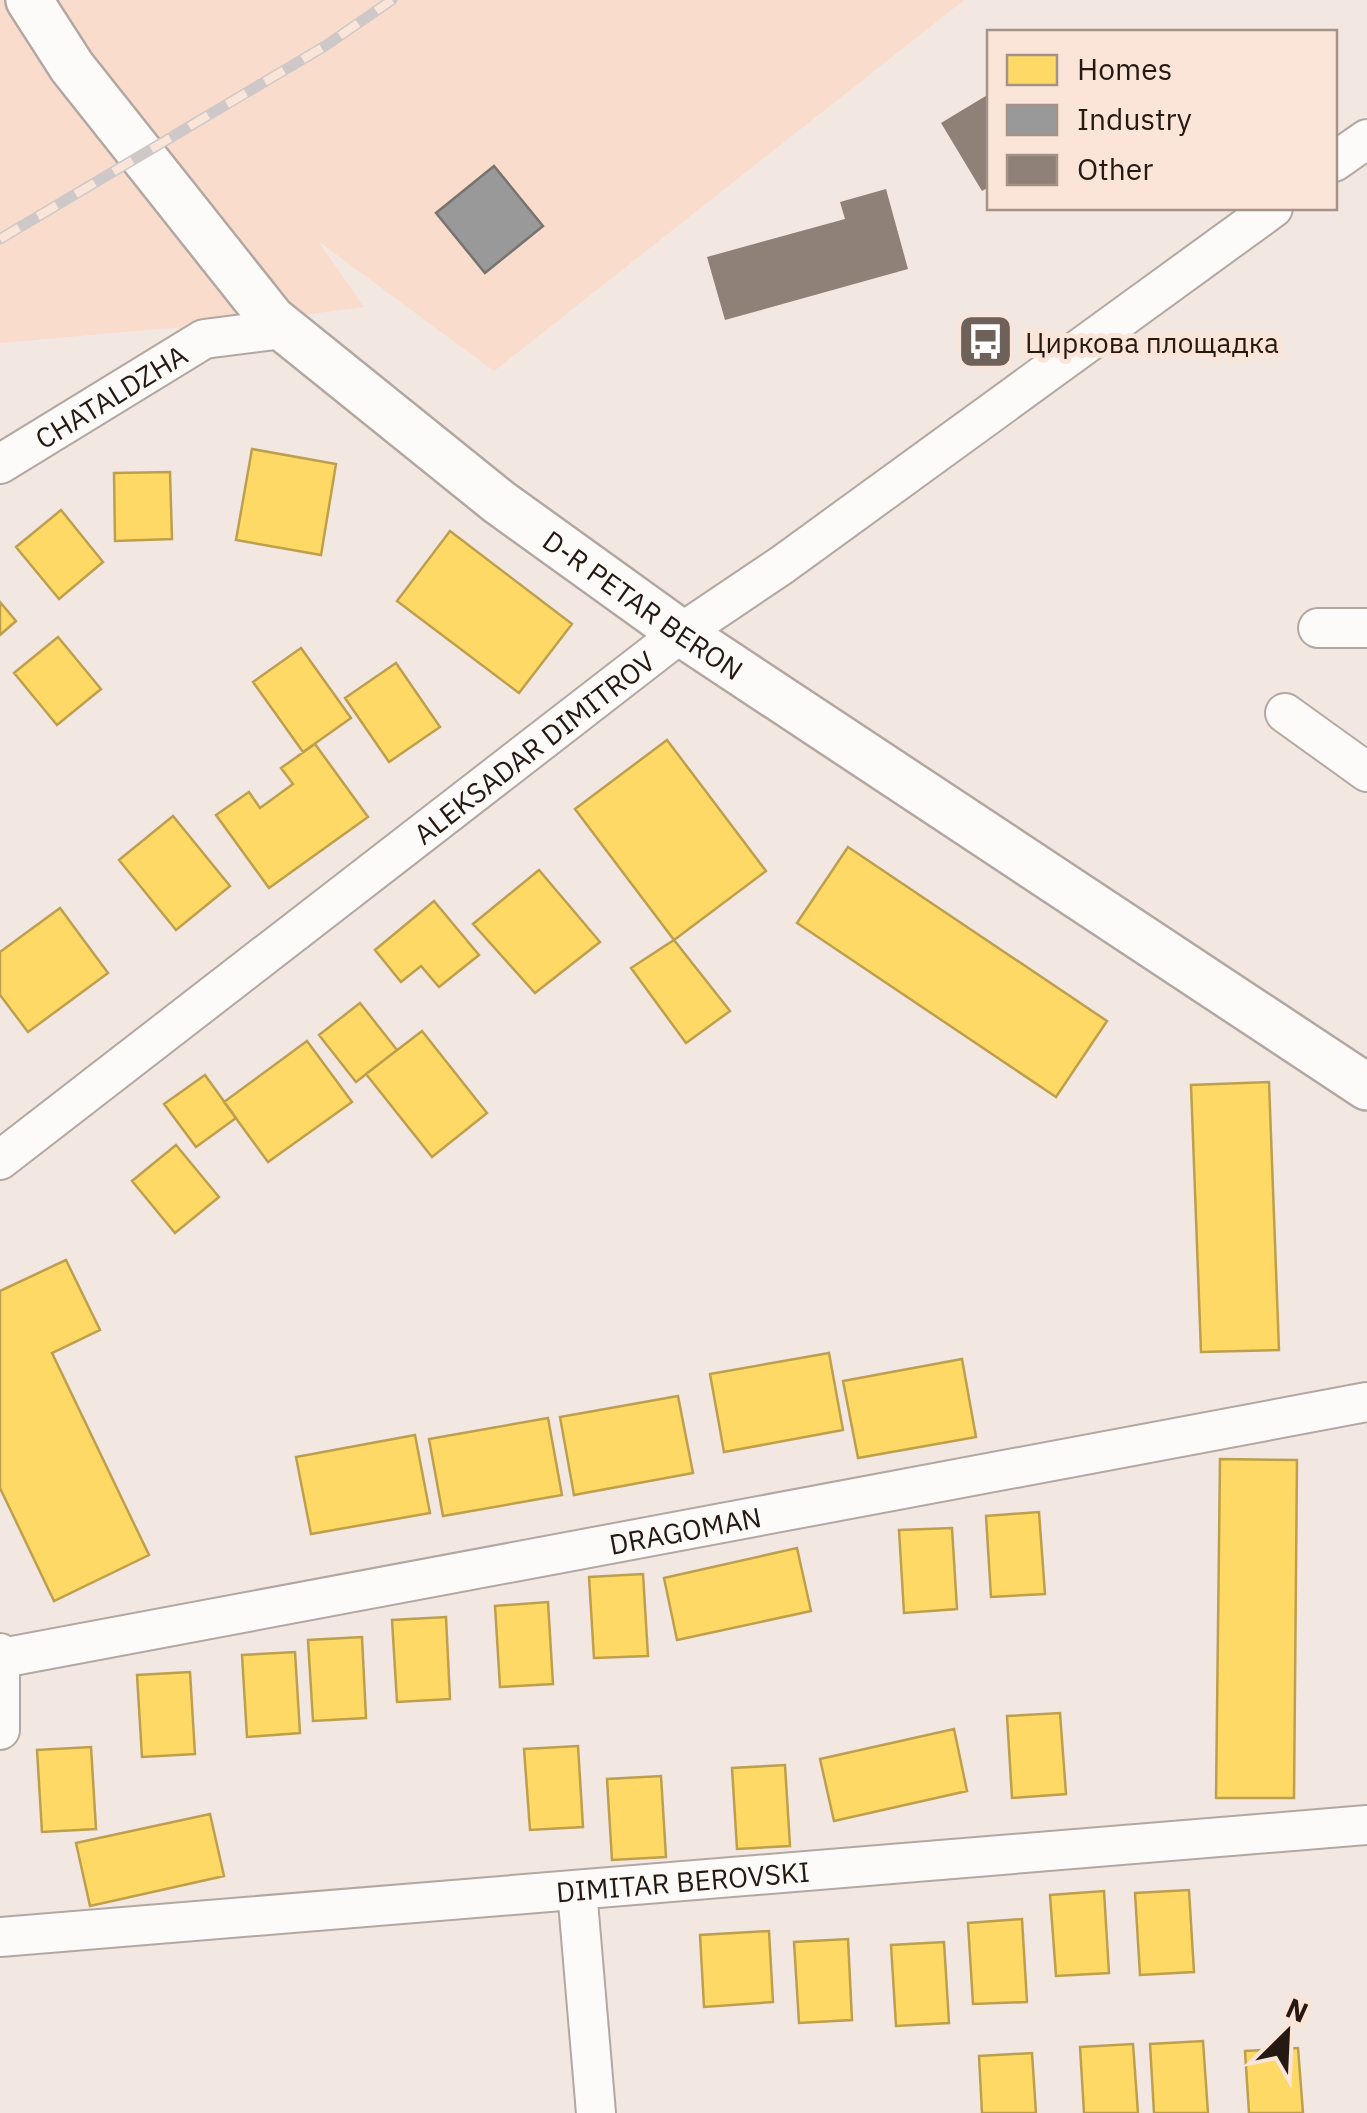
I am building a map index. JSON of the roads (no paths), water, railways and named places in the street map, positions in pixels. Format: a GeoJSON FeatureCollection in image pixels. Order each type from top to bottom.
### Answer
{"type":"FeatureCollection","features":[{"type":"Feature","properties":{"kind":"street","name":"D-R PETAR BERON"},"geometry":{"type":"LineString","coordinates":[[29,0],[72,67],[283,329],[500,502],[681,632],[1367,1088]]}},
{"type":"Feature","properties":{"kind":"street"},"geometry":{"type":"LineString","coordinates":[[1337,160],[1367,139]]}},
{"type":"Feature","properties":{"kind":"street","name":"ALEKSADAR DIMITROV"},"geometry":{"type":"LineString","coordinates":[[0,1160],[681,632],[782,566],[1270,210]]}},
{"type":"Feature","properties":{"kind":"street","name":"CHATALDZHA"},"geometry":{"type":"LineString","coordinates":[[0,464],[204,338],[283,329]]}},
{"type":"Feature","properties":{"kind":"street"},"geometry":{"type":"LineString","coordinates":[[1318,628],[1367,628]]}},
{"type":"Feature","properties":{"kind":"street"},"geometry":{"type":"LineString","coordinates":[[1284,714],[1367,772]]}},
{"type":"Feature","properties":{"kind":"street","name":"DRAGOMAN"},"geometry":{"type":"LineString","coordinates":[[1,1656],[1367,1402]]}},
{"type":"Feature","properties":{"kind":"street"},"geometry":{"type":"LineString","coordinates":[[0,1730],[1,1656]]}},
{"type":"Feature","properties":{"kind":"street","name":"DIMITAR BEROVSKI"},"geometry":{"type":"LineString","coordinates":[[0,1937],[1367,1824]]}},
{"type":"Feature","properties":{"kind":"street"},"geometry":{"type":"LineString","coordinates":[[576,1890],[596,2113]]}},
{"type":"Feature","properties":{"kind":"railway"},"geometry":{"type":"LineString","coordinates":[[0,239],[325,46],[392,0]]}},
{"type":"Feature","properties":{"kind":"place","name":"Циркова площадка"},"geometry":{"type":"Point","coordinates":[986,342]}}]}
